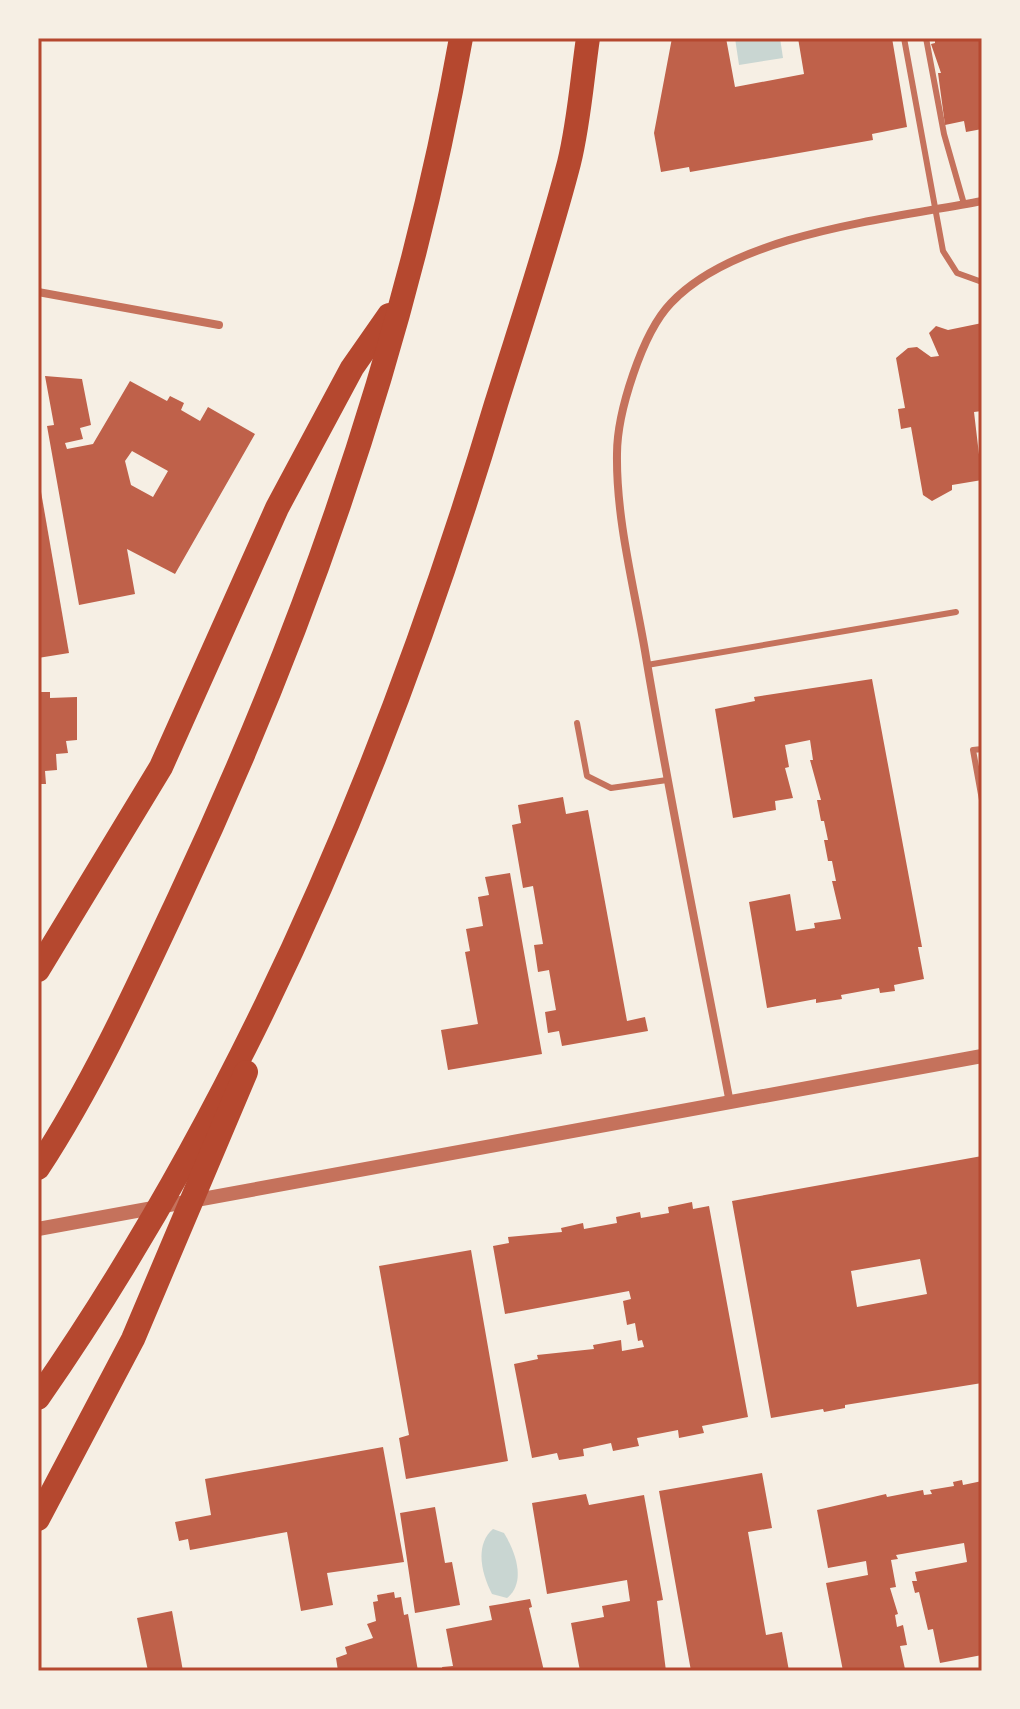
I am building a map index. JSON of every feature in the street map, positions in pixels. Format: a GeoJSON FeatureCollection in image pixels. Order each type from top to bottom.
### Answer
{"type":"FeatureCollection","features":[{"type":"Feature","properties":{"kind":"highway"},"geometry":{"type":"LineString","coordinates":[[38,1168],[138,985],[216,819],[286,647],[349,472],[402,297],[446,120],[461,38]]}},
{"type":"Feature","properties":{"kind":"highway"},"geometry":{"type":"LineString","coordinates":[[570,159],[588,38]]}},
{"type":"Feature","properties":{"kind":"highway"},"geometry":{"type":"LineString","coordinates":[[38,1519],[133,1339],[169,1260],[400,691],[464,511],[570,159],[602,38]]}},
{"type":"Feature","properties":{"kind":"highway"},"geometry":{"type":"LineString","coordinates":[[38,970],[161,767],[277,508],[352,368],[402,297]]}},
{"type":"Feature","properties":{"kind":"highway"},"geometry":{"type":"LineString","coordinates":[[38,1398],[161,1202],[247,1041],[327,869]]}},
{"type":"Feature","properties":{"kind":"street"},"geometry":{"type":"LineString","coordinates":[[731,1103],[667,780],[622,516],[616,452],[634,368],[649,333],[671,302],[708,274],[752,250],[982,201]]}},
{"type":"Feature","properties":{"kind":"street"},"geometry":{"type":"LineString","coordinates":[[38,292],[219,325]]}},
{"type":"Feature","properties":{"kind":"street"},"geometry":{"type":"LineString","coordinates":[[38,1229],[982,1056]]}},
{"type":"Feature","properties":{"kind":"lane"},"geometry":{"type":"LineString","coordinates":[[904,38],[943,251],[957,273],[982,282]]}},
{"type":"Feature","properties":{"kind":"lane"},"geometry":{"type":"LineString","coordinates":[[926,38],[944,134],[964,204]]}},
{"type":"Feature","properties":{"kind":"lane"},"geometry":{"type":"LineString","coordinates":[[647,665],[956,612]]}},
{"type":"Feature","properties":{"kind":"lane"},"geometry":{"type":"LineString","coordinates":[[577,723],[587,776],[611,788],[667,780]]}},
{"type":"Feature","properties":{"kind":"lane"},"geometry":{"type":"LineString","coordinates":[[982,749],[973,750],[982,800]]}},
{"type":"Feature","properties":{"kind":"shaded area"},"geometry":{"type":"Polygon","coordinates":[[[735,38],[780,38],[783,58],[739,65],[735,38]]]}},
{"type":"Feature","properties":{"kind":"shaded area"},"geometry":{"type":"Polygon","coordinates":[[[493,1529],[504,1533],[517,1566],[517,1584],[507,1598],[492,1594],[483,1569],[483,1543],[493,1529]]]}},
{"type":"Feature","properties":{"kind":"building"},"geometry":{"type":"Polygon","coordinates":[[[672,38],[726,38],[735,87],[804,74],[798,38],[892,38],[907,127],[872,134],[873,140],[690,172],[689,167],[661,172],[654,133],[672,38]]]}},
{"type":"Feature","properties":{"kind":"building"},"geometry":{"type":"Polygon","coordinates":[[[935,38],[982,38],[982,129],[966,132],[964,121],[945,125],[938,73],[941,73],[931,44],[935,43],[935,38]]]}},
{"type":"Feature","properties":{"kind":"building"},"geometry":{"type":"Polygon","coordinates":[[[982,323],[982,411],[974,412],[982,480],[952,485],[952,490],[932,501],[923,495],[911,427],[901,429],[898,409],[905,408],[896,358],[908,348],[917,347],[931,357],[939,356],[929,333],[936,326],[948,330],[982,323]]]}},
{"type":"Feature","properties":{"kind":"building"},"geometry":{"type":"Polygon","coordinates":[[[45,376],[82,379],[91,425],[80,428],[83,439],[65,443],[67,449],[93,444],[130,381],[167,401],[170,396],[184,403],[181,410],[200,421],[208,407],[255,434],[175,574],[127,549],[135,594],[79,605],[47,426],[54,425],[45,376]],[[132,451],[125,461],[131,485],[153,497],[168,471],[132,451]]]}},
{"type":"Feature","properties":{"kind":"building"},"geometry":{"type":"Polygon","coordinates":[[[38,487],[69,653],[38,658],[38,487]]]}},
{"type":"Feature","properties":{"kind":"building"},"geometry":{"type":"Polygon","coordinates":[[[872,679],[922,947],[918,947],[924,979],[894,985],[895,991],[880,993],[879,988],[841,995],[842,999],[816,1003],[816,999],[767,1008],[749,902],[790,894],[796,931],[815,928],[814,923],[841,919],[832,881],[836,881],[824,840],[828,840],[817,800],[821,800],[810,760],[813,760],[810,740],[785,745],[789,767],[785,768],[793,798],[775,801],[776,810],[733,818],[715,709],[755,701],[754,697],[872,679]]]}},
{"type":"Feature","properties":{"kind":"building"},"geometry":{"type":"Polygon","coordinates":[[[38,692],[50,692],[50,698],[77,697],[77,740],[66,741],[68,753],[56,754],[57,770],[45,771],[46,784],[38,784],[38,692]]]}},
{"type":"Feature","properties":{"kind":"building"},"geometry":{"type":"Polygon","coordinates":[[[563,797],[566,814],[588,810],[627,1021],[645,1017],[648,1031],[562,1046],[559,1031],[548,1033],[545,1012],[556,1010],[549,970],[538,972],[534,945],[543,944],[533,886],[523,888],[512,825],[521,823],[518,805],[563,797]]]}},
{"type":"Feature","properties":{"kind":"building"},"geometry":{"type":"Polygon","coordinates":[[[510,873],[542,1054],[448,1070],[441,1030],[478,1024],[465,952],[470,951],[466,929],[483,926],[478,897],[489,895],[485,877],[510,873]]]}},
{"type":"Feature","properties":{"kind":"building"},"geometry":{"type":"Polygon","coordinates":[[[982,1156],[982,1383],[845,1405],[845,1408],[824,1412],[823,1409],[771,1418],[732,1201],[982,1156]],[[920,1259],[851,1271],[857,1307],[927,1294],[920,1259]]]}},
{"type":"Feature","properties":{"kind":"building"},"geometry":{"type":"Polygon","coordinates":[[[692,1202],[693,1209],[709,1206],[748,1417],[702,1426],[704,1433],[679,1438],[678,1430],[637,1438],[639,1446],[613,1451],[611,1443],[583,1449],[584,1456],[559,1460],[557,1453],[532,1458],[514,1364],[538,1359],[537,1355],[594,1349],[593,1345],[621,1340],[622,1351],[644,1347],[642,1340],[638,1341],[635,1323],[627,1325],[623,1301],[631,1299],[629,1291],[505,1314],[493,1246],[509,1243],[508,1237],[562,1232],[561,1228],[583,1223],[584,1229],[617,1223],[616,1217],[640,1212],[641,1218],[669,1213],[668,1207],[692,1202]]]}},
{"type":"Feature","properties":{"kind":"building"},"geometry":{"type":"Polygon","coordinates":[[[471,1250],[508,1461],[406,1479],[399,1438],[409,1435],[379,1266],[471,1250]]]}},
{"type":"Feature","properties":{"kind":"building"},"geometry":{"type":"Polygon","coordinates":[[[383,1447],[404,1562],[327,1573],[333,1605],[301,1611],[287,1532],[190,1550],[188,1539],[179,1541],[175,1522],[211,1515],[205,1479],[383,1447]]]}},
{"type":"Feature","properties":{"kind":"building"},"geometry":{"type":"Polygon","coordinates":[[[762,1473],[772,1528],[748,1532],[766,1635],[782,1632],[789,1671],[691,1671],[659,1491],[762,1473]]]}},
{"type":"Feature","properties":{"kind":"building"},"geometry":{"type":"Polygon","coordinates":[[[962,1480],[963,1485],[982,1481],[982,1655],[940,1663],[933,1629],[928,1630],[919,1592],[915,1593],[912,1581],[917,1581],[915,1572],[967,1562],[964,1543],[896,1555],[898,1559],[891,1560],[896,1587],[890,1588],[898,1614],[895,1615],[897,1627],[903,1625],[907,1645],[900,1646],[905,1669],[843,1671],[826,1583],[868,1575],[866,1561],[828,1568],[817,1510],[886,1494],[887,1497],[923,1490],[924,1495],[932,1494],[930,1490],[954,1486],[953,1482],[962,1480]]]}},
{"type":"Feature","properties":{"kind":"building"},"geometry":{"type":"Polygon","coordinates":[[[586,1494],[589,1505],[644,1495],[663,1600],[657,1601],[666,1671],[580,1671],[571,1623],[604,1617],[602,1606],[630,1601],[627,1580],[547,1594],[532,1503],[586,1494]]]}},
{"type":"Feature","properties":{"kind":"building"},"geometry":{"type":"Polygon","coordinates":[[[435,1507],[445,1563],[452,1562],[460,1605],[415,1613],[400,1513],[435,1507]]]}},
{"type":"Feature","properties":{"kind":"building"},"geometry":{"type":"Polygon","coordinates":[[[394,1592],[395,1598],[401,1597],[404,1615],[408,1614],[418,1671],[338,1671],[336,1658],[347,1654],[345,1647],[373,1638],[367,1624],[376,1621],[373,1602],[378,1601],[377,1595],[394,1592]]]}},
{"type":"Feature","properties":{"kind":"building"},"geometry":{"type":"Polygon","coordinates":[[[530,1599],[532,1607],[529,1608],[544,1671],[443,1671],[442,1667],[453,1666],[446,1629],[492,1620],[489,1606],[530,1599]]]}},
{"type":"Feature","properties":{"kind":"building"},"geometry":{"type":"Polygon","coordinates":[[[172,1611],[183,1671],[148,1671],[137,1618],[172,1611]]]}}]}
